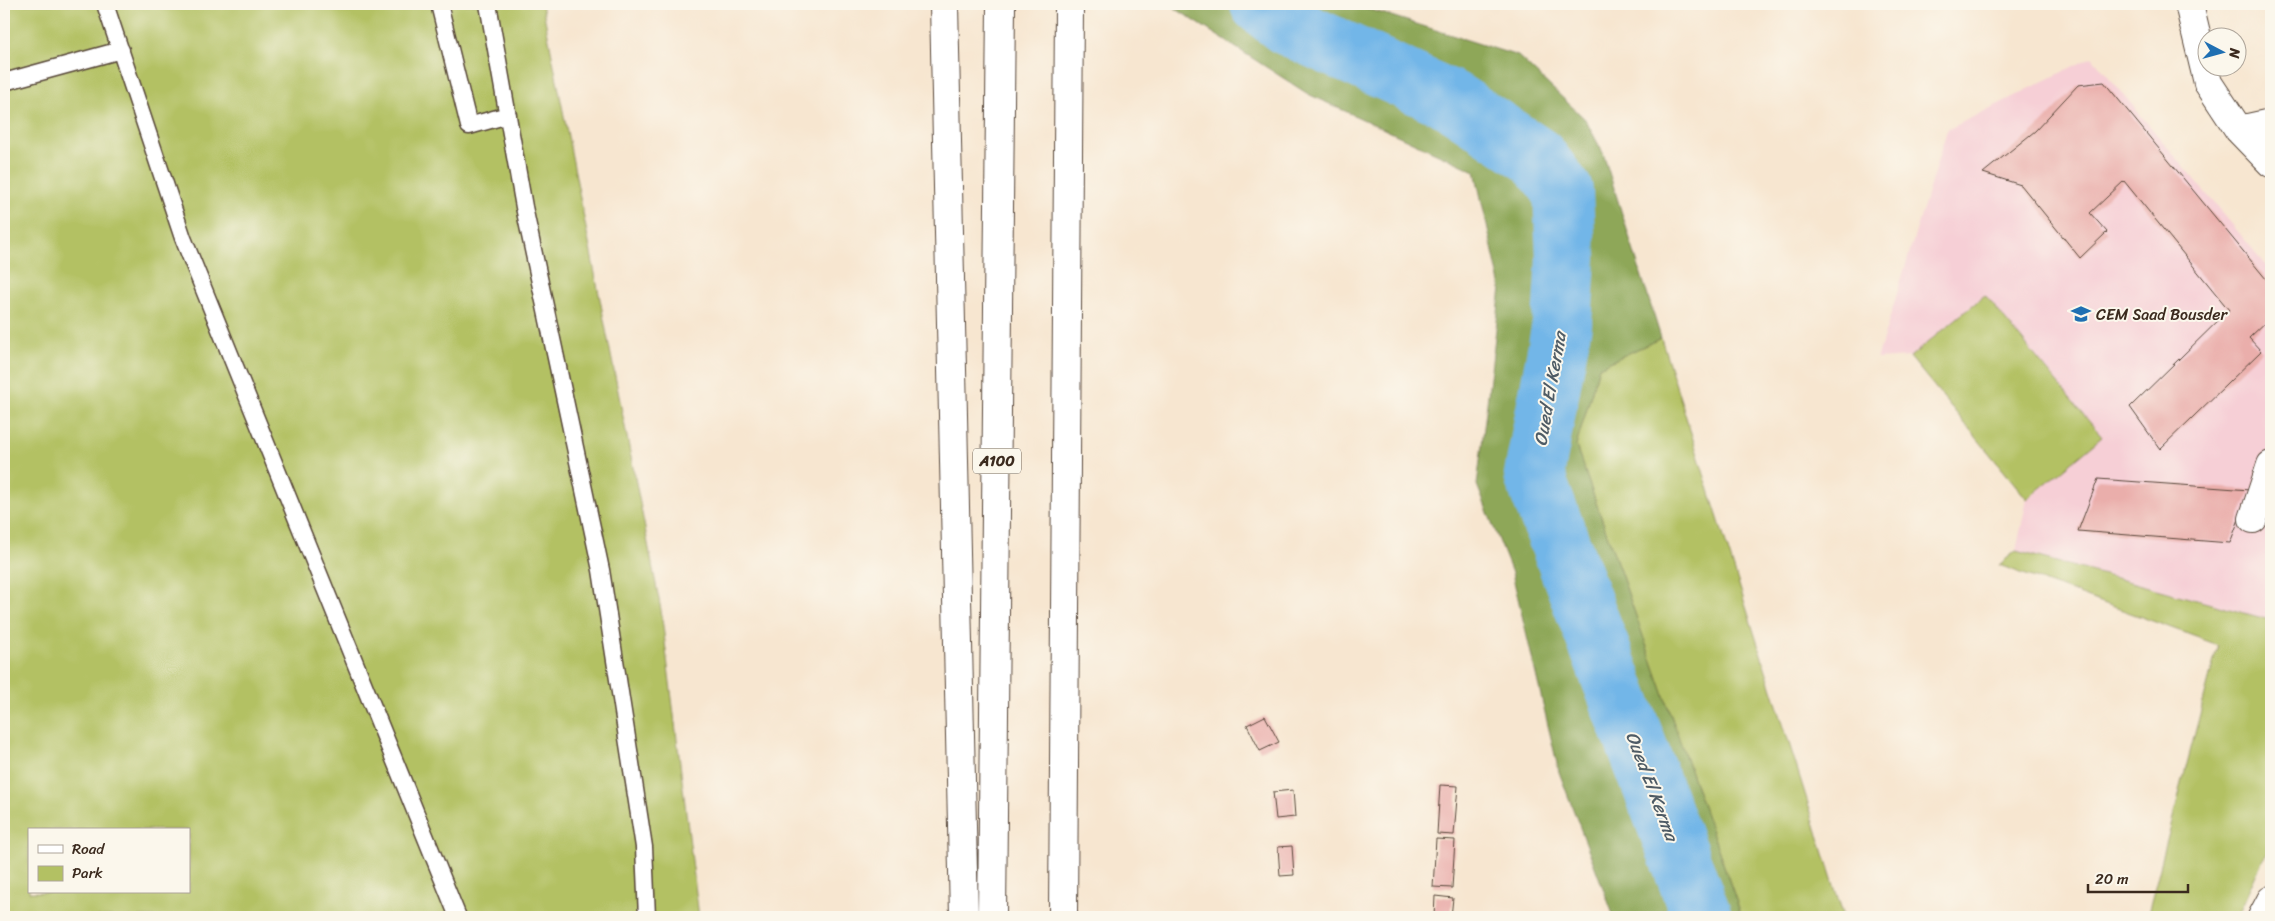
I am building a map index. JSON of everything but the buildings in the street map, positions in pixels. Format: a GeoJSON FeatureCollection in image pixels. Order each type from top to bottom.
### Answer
{"type":"FeatureCollection","features":[{"type":"Feature","properties":{"kind":"main road"},"geometry":{"type":"LineString","coordinates":[[944,4],[964,917]]}},
{"type":"Feature","properties":{"kind":"main road","name":"A100"},"geometry":{"type":"LineString","coordinates":[[992,917],[1001,4]]}},
{"type":"Feature","properties":{"kind":"main road"},"geometry":{"type":"LineString","coordinates":[[2189,4],[2208,83],[2239,130],[2271,163]]}},
{"type":"Feature","properties":{"kind":"main road"},"geometry":{"type":"LineString","coordinates":[[1062,917],[1070,7]]}},
{"type":"Feature","properties":{"kind":"main road"},"geometry":{"type":"LineString","coordinates":[[2239,130],[2271,123]]}},
{"type":"Feature","properties":{"kind":"main road"},"geometry":{"type":"LineString","coordinates":[[2253,519],[2271,465]]}},
{"type":"Feature","properties":{"kind":"main road"},"geometry":{"type":"LineString","coordinates":[[2262,917],[2271,900]]}},
{"type":"Feature","properties":{"kind":"lane"},"geometry":{"type":"LineString","coordinates":[[105,4],[182,238],[458,917]]}},
{"type":"Feature","properties":{"kind":"lane"},"geometry":{"type":"LineString","coordinates":[[439,4],[469,126],[508,115]]}},
{"type":"Feature","properties":{"kind":"lane"},"geometry":{"type":"LineString","coordinates":[[488,4],[524,207],[601,570],[644,847],[647,917]]}},
{"type":"Feature","properties":{"kind":"lane"},"geometry":{"type":"LineString","coordinates":[[4,82],[121,50]]}},
{"type":"Feature","properties":{"kind":"shaded area","name":"CEM Saad Bousder"},"geometry":{"type":"Polygon","coordinates":[[[2092,57],[2271,271],[2270,620],[2016,551],[2027,499],[1911,357],[1877,359],[1947,130],[2092,57]]]}},
{"type":"Feature","properties":{"kind":"green space"},"geometry":{"type":"Polygon","coordinates":[[[4,4],[542,4],[661,610],[699,917],[4,917],[4,4]]]}},
{"type":"Feature","properties":{"kind":"green space"},"geometry":{"type":"Polygon","coordinates":[[[1175,4],[1353,4],[1518,56],[1585,119],[1603,153],[1661,338],[1599,367],[1576,446],[1742,917],[1614,917],[1559,772],[1512,573],[1477,485],[1501,288],[1475,171],[1308,94],[1176,9],[1175,4]]]}},
{"type":"Feature","properties":{"kind":"green space"},"geometry":{"type":"Polygon","coordinates":[[[1985,295],[2102,437],[2027,499],[1910,357],[1985,295]]]}},
{"type":"Feature","properties":{"kind":"green space"},"geometry":{"type":"Polygon","coordinates":[[[1661,338],[1844,917],[1742,917],[1576,446],[1599,367],[1661,338]]]}},
{"type":"Feature","properties":{"kind":"green space"},"geometry":{"type":"Polygon","coordinates":[[[2016,551],[2270,620],[2271,616],[2271,849],[2263,859],[2237,917],[2147,917],[2218,645],[1999,565],[2016,551]]]}},
{"type":"Feature","properties":{"kind":"waterway","name":"Oued El Kerma"},"geometry":{"type":"LineString","coordinates":[[1260,4],[1286,25],[1453,101],[1537,157],[1563,191],[1566,258],[1562,324],[1534,475],[1702,917]]}},
{"type":"Feature","properties":{"kind":"place","name":"CEM Saad Bousder"},"geometry":{"type":"Point","coordinates":[2081,314]}}]}
